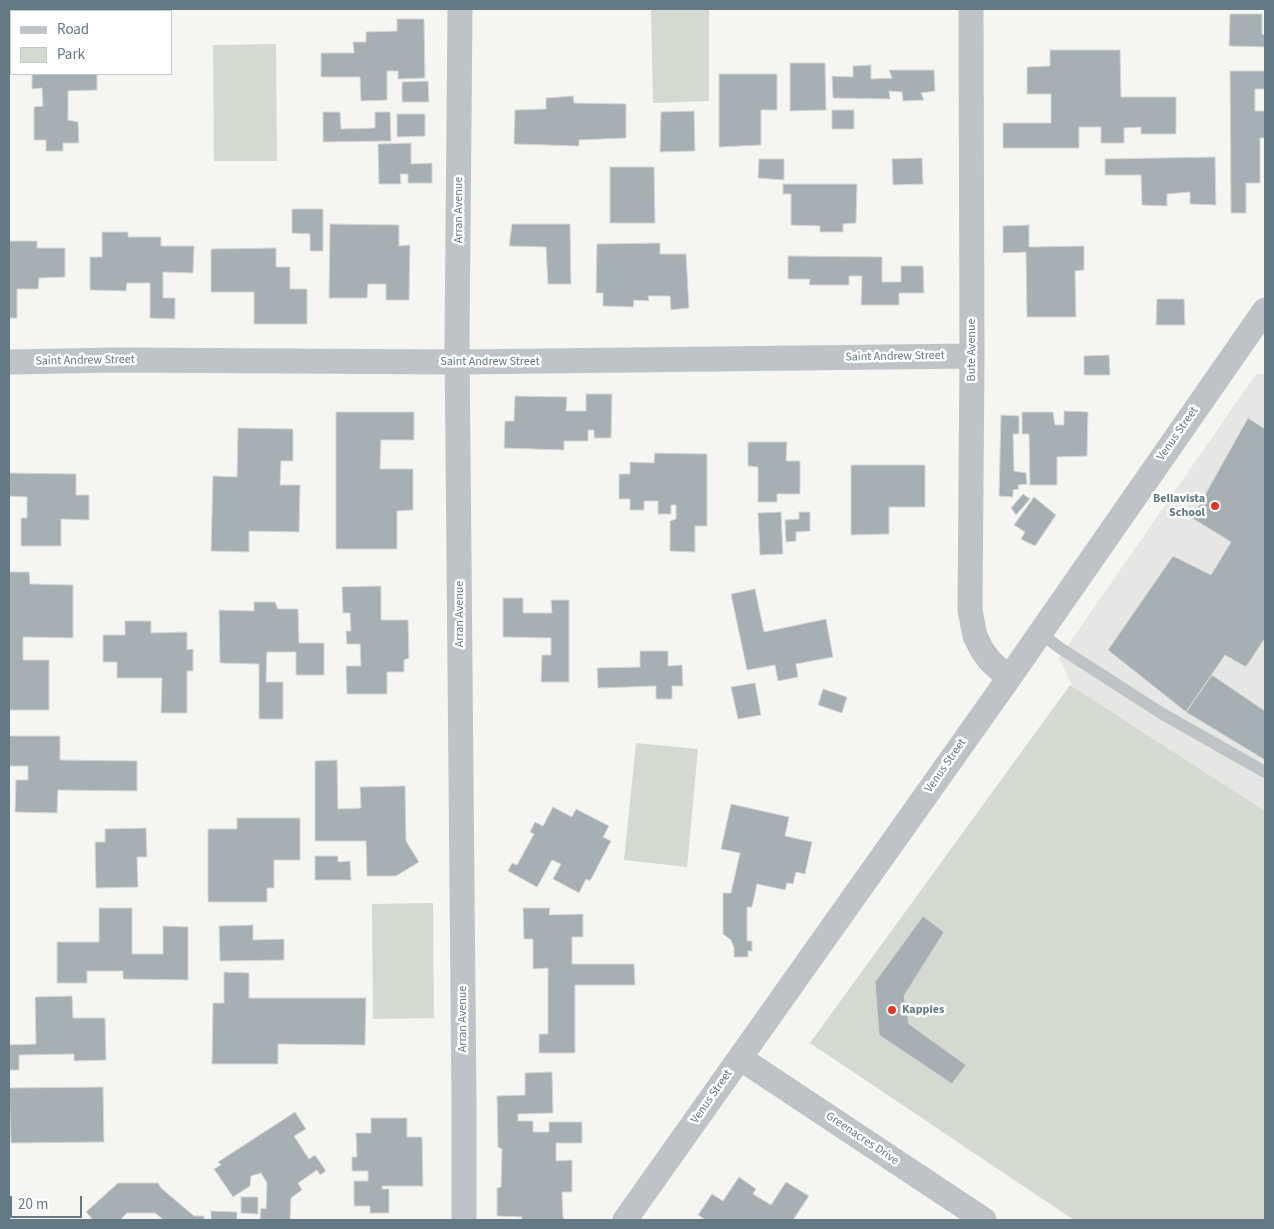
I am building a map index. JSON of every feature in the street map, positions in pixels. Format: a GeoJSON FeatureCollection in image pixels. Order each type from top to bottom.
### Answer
{"type":"FeatureCollection","features":[{"type":"Feature","properties":{"kind":"street","name":"Arran Avenue"},"geometry":{"type":"LineString","coordinates":[[460,9],[458,362],[464,1220]]}},
{"type":"Feature","properties":{"kind":"street","name":"Bute Avenue"},"geometry":{"type":"LineString","coordinates":[[970,9],[972,356],[970,610],[975,636],[982,650],[990,661],[1009,678]]}},
{"type":"Feature","properties":{"kind":"street","name":"Venus Street"},"geometry":{"type":"LineString","coordinates":[[625,1220],[1040,633],[1255,341],[1265,310]]}},
{"type":"Feature","properties":{"kind":"street","name":"Saint Andrew Street"},"geometry":{"type":"LineString","coordinates":[[9,362],[118,360],[458,362],[972,356]]}},
{"type":"Feature","properties":{"kind":"street","name":"Greenacres Drive"},"geometry":{"type":"LineString","coordinates":[[740,1058],[984,1220]]}},
{"type":"Feature","properties":{"kind":"lane"},"geometry":{"type":"LineString","coordinates":[[1040,633],[1075,658],[1161,713],[1265,772]]}},
{"type":"Feature","properties":{"kind":"shaded area","name":"Bellavista School"},"geometry":{"type":"Polygon","coordinates":[[[1256,374],[1265,374],[1265,811],[1073,687],[1059,658],[1256,374]]]}},
{"type":"Feature","properties":{"kind":"green space"},"geometry":{"type":"Polygon","coordinates":[[[651,9],[709,9],[709,101],[653,103],[651,9]]]}},
{"type":"Feature","properties":{"kind":"green space"},"geometry":{"type":"Polygon","coordinates":[[[276,44],[277,161],[214,161],[213,45],[276,44]]]}},
{"type":"Feature","properties":{"kind":"green space"},"geometry":{"type":"Polygon","coordinates":[[[1070,685],[1265,811],[1265,1220],[1074,1220],[810,1043],[1070,685]]]}},
{"type":"Feature","properties":{"kind":"green space"},"geometry":{"type":"Polygon","coordinates":[[[636,743],[698,749],[687,867],[624,860],[636,743]]]}},
{"type":"Feature","properties":{"kind":"green space"},"geometry":{"type":"Polygon","coordinates":[[[433,903],[434,1018],[373,1019],[372,904],[433,903]]]}},
{"type":"Feature","properties":{"kind":"building"},"geometry":{"type":"Polygon","coordinates":[[[9,9],[29,9],[10,10],[9,39],[9,9]]]}},
{"type":"Feature","properties":{"kind":"building"},"geometry":{"type":"Polygon","coordinates":[[[1230,14],[1262,14],[1262,34],[1265,35],[1265,47],[1229,46],[1230,14]]]}},
{"type":"Feature","properties":{"kind":"building"},"geometry":{"type":"Polygon","coordinates":[[[397,19],[424,19],[425,78],[398,79],[398,71],[387,71],[387,100],[361,101],[360,77],[321,77],[321,53],[354,53],[353,42],[366,42],[366,32],[397,31],[397,19]]]}},
{"type":"Feature","properties":{"kind":"building"},"geometry":{"type":"Polygon","coordinates":[[[1050,50],[1120,50],[1121,97],[1176,97],[1176,134],[1141,134],[1141,127],[1124,128],[1124,143],[1101,143],[1101,127],[1079,127],[1079,148],[1003,148],[1003,123],[1051,123],[1051,94],[1027,94],[1027,67],[1050,66],[1050,50]]]}},
{"type":"Feature","properties":{"kind":"building"},"geometry":{"type":"Polygon","coordinates":[[[790,63],[825,63],[826,110],[790,111],[790,63]]]}},
{"type":"Feature","properties":{"kind":"building"},"geometry":{"type":"Polygon","coordinates":[[[871,65],[871,79],[892,78],[889,70],[934,70],[935,91],[921,93],[924,100],[903,101],[902,92],[889,91],[890,99],[833,98],[832,76],[853,77],[853,66],[871,65]]]}},
{"type":"Feature","properties":{"kind":"building"},"geometry":{"type":"Polygon","coordinates":[[[1230,71],[1265,71],[1265,89],[1255,89],[1255,111],[1265,111],[1265,138],[1260,138],[1260,183],[1246,183],[1246,213],[1231,213],[1230,71]]]}},
{"type":"Feature","properties":{"kind":"building"},"geometry":{"type":"Polygon","coordinates":[[[719,74],[777,74],[777,110],[761,110],[761,145],[719,147],[719,74]]]}},
{"type":"Feature","properties":{"kind":"building"},"geometry":{"type":"Polygon","coordinates":[[[32,75],[97,75],[97,90],[68,91],[68,120],[78,122],[79,143],[63,143],[63,151],[46,151],[46,140],[34,140],[34,107],[43,106],[42,88],[32,89],[32,75]]]}},
{"type":"Feature","properties":{"kind":"building"},"geometry":{"type":"Polygon","coordinates":[[[428,81],[429,102],[402,102],[402,82],[428,81]]]}},
{"type":"Feature","properties":{"kind":"building"},"geometry":{"type":"Polygon","coordinates":[[[573,96],[574,103],[626,104],[626,138],[579,140],[579,146],[514,144],[515,110],[546,109],[546,98],[573,96]]]}},
{"type":"Feature","properties":{"kind":"building"},"geometry":{"type":"Polygon","coordinates":[[[832,110],[854,110],[854,129],[832,129],[832,110]]]}},
{"type":"Feature","properties":{"kind":"building"},"geometry":{"type":"Polygon","coordinates":[[[694,111],[695,151],[660,152],[661,112],[694,111]]]}},
{"type":"Feature","properties":{"kind":"building"},"geometry":{"type":"Polygon","coordinates":[[[323,112],[340,112],[341,129],[375,128],[375,112],[390,112],[391,141],[323,142],[323,112]]]}},
{"type":"Feature","properties":{"kind":"building"},"geometry":{"type":"Polygon","coordinates":[[[397,114],[425,114],[425,136],[397,137],[397,114]]]}},
{"type":"Feature","properties":{"kind":"building"},"geometry":{"type":"Polygon","coordinates":[[[411,143],[411,164],[432,163],[432,183],[408,183],[408,174],[400,174],[401,184],[379,184],[378,144],[411,143]]]}},
{"type":"Feature","properties":{"kind":"building"},"geometry":{"type":"Polygon","coordinates":[[[1215,157],[1216,205],[1190,204],[1190,192],[1167,194],[1167,206],[1142,205],[1141,175],[1105,175],[1105,159],[1215,157]]]}},
{"type":"Feature","properties":{"kind":"building"},"geometry":{"type":"Polygon","coordinates":[[[922,158],[923,184],[893,185],[892,159],[922,158]]]}},
{"type":"Feature","properties":{"kind":"building"},"geometry":{"type":"Polygon","coordinates":[[[759,159],[784,159],[784,180],[758,178],[759,159]]]}},
{"type":"Feature","properties":{"kind":"building"},"geometry":{"type":"Polygon","coordinates":[[[610,167],[654,167],[655,223],[610,223],[610,167]]]}},
{"type":"Feature","properties":{"kind":"building"},"geometry":{"type":"Polygon","coordinates":[[[783,184],[857,184],[856,223],[843,224],[843,232],[820,232],[820,226],[791,225],[791,194],[783,194],[783,184]]]}},
{"type":"Feature","properties":{"kind":"building"},"geometry":{"type":"Polygon","coordinates":[[[292,209],[323,209],[323,251],[310,251],[310,234],[292,233],[292,209]]]}},
{"type":"Feature","properties":{"kind":"building"},"geometry":{"type":"Polygon","coordinates":[[[330,224],[399,225],[399,246],[410,245],[409,300],[386,300],[386,284],[368,284],[367,298],[329,298],[330,224]]]}},
{"type":"Feature","properties":{"kind":"building"},"geometry":{"type":"Polygon","coordinates":[[[512,224],[570,224],[571,284],[548,284],[546,247],[509,246],[512,224]]]}},
{"type":"Feature","properties":{"kind":"building"},"geometry":{"type":"Polygon","coordinates":[[[1029,225],[1029,247],[1084,246],[1084,270],[1075,271],[1076,317],[1027,317],[1026,252],[1003,253],[1003,226],[1029,225]]]}},
{"type":"Feature","properties":{"kind":"building"},"geometry":{"type":"Polygon","coordinates":[[[102,232],[128,232],[128,237],[161,237],[161,246],[194,246],[193,273],[163,272],[163,298],[175,298],[175,319],[150,318],[150,283],[127,283],[126,291],[90,290],[90,257],[102,257],[102,232]]]}},
{"type":"Feature","properties":{"kind":"building"},"geometry":{"type":"Polygon","coordinates":[[[9,241],[37,241],[37,248],[65,248],[65,277],[39,278],[38,289],[17,289],[17,318],[9,318],[9,241]]]}},
{"type":"Feature","properties":{"kind":"building"},"geometry":{"type":"Polygon","coordinates":[[[660,243],[660,254],[686,254],[689,308],[671,310],[670,296],[648,296],[649,301],[634,300],[633,307],[603,306],[603,293],[596,293],[597,244],[660,243]]]}},
{"type":"Feature","properties":{"kind":"building"},"geometry":{"type":"Polygon","coordinates":[[[276,248],[276,267],[290,267],[290,289],[307,289],[307,324],[254,324],[254,292],[211,292],[211,249],[276,248]]]}},
{"type":"Feature","properties":{"kind":"building"},"geometry":{"type":"Polygon","coordinates":[[[788,256],[882,257],[882,282],[901,282],[901,266],[923,266],[924,293],[899,293],[899,305],[861,305],[862,276],[849,276],[849,285],[809,285],[810,279],[788,279],[788,256]]]}},
{"type":"Feature","properties":{"kind":"building"},"geometry":{"type":"Polygon","coordinates":[[[1157,299],[1184,299],[1185,325],[1156,325],[1157,299]]]}},
{"type":"Feature","properties":{"kind":"building"},"geometry":{"type":"Polygon","coordinates":[[[1109,355],[1110,375],[1084,375],[1084,356],[1109,355]]]}},
{"type":"Feature","properties":{"kind":"building"},"geometry":{"type":"Polygon","coordinates":[[[586,394],[612,394],[611,438],[594,438],[594,430],[588,430],[588,441],[564,441],[564,450],[504,448],[505,421],[514,421],[515,396],[567,397],[566,411],[586,411],[586,394]]]}},
{"type":"Feature","properties":{"kind":"building"},"geometry":{"type":"Polygon","coordinates":[[[1064,411],[1088,412],[1087,456],[1057,457],[1057,485],[1030,485],[1029,434],[1022,434],[1022,412],[1053,412],[1055,425],[1064,425],[1064,411]]]}},
{"type":"Feature","properties":{"kind":"building"},"geometry":{"type":"Polygon","coordinates":[[[336,412],[414,412],[414,440],[381,440],[380,469],[413,469],[413,510],[397,511],[397,549],[336,549],[336,412]]]}},
{"type":"Feature","properties":{"kind":"building"},"geometry":{"type":"Polygon","coordinates":[[[1001,415],[1019,416],[1019,434],[1013,434],[1014,471],[1026,473],[1027,484],[1018,485],[1019,489],[1013,490],[1013,497],[999,496],[1001,415]]]}},
{"type":"Feature","properties":{"kind":"building"},"geometry":{"type":"Polygon","coordinates":[[[1248,418],[1265,429],[1265,638],[1246,667],[1225,655],[1186,712],[1108,650],[1173,556],[1211,575],[1231,542],[1192,518],[1248,418]]]}},
{"type":"Feature","properties":{"kind":"building"},"geometry":{"type":"Polygon","coordinates":[[[238,428],[293,429],[293,461],[281,461],[280,485],[300,485],[299,532],[249,531],[249,552],[211,551],[213,476],[237,477],[238,428]]]}},
{"type":"Feature","properties":{"kind":"building"},"geometry":{"type":"Polygon","coordinates":[[[748,442],[787,442],[786,461],[800,461],[800,494],[777,494],[777,502],[758,502],[758,467],[748,466],[748,442]]]}},
{"type":"Feature","properties":{"kind":"building"},"geometry":{"type":"Polygon","coordinates":[[[655,453],[707,454],[707,526],[695,526],[695,552],[670,551],[670,521],[676,519],[676,505],[671,505],[671,514],[658,514],[658,501],[644,501],[644,510],[630,510],[630,499],[619,499],[619,474],[630,474],[630,462],[654,463],[655,453]]]}},
{"type":"Feature","properties":{"kind":"building"},"geometry":{"type":"Polygon","coordinates":[[[851,465],[925,465],[925,507],[889,507],[889,534],[851,535],[851,465]]]}},
{"type":"Feature","properties":{"kind":"building"},"geometry":{"type":"Polygon","coordinates":[[[9,473],[76,474],[76,495],[89,495],[89,520],[61,519],[61,546],[21,546],[21,518],[27,518],[27,497],[9,496],[9,473]]]}},
{"type":"Feature","properties":{"kind":"building"},"geometry":{"type":"Polygon","coordinates":[[[1023,494],[1030,499],[1016,515],[1011,508],[1023,494]]]}},
{"type":"Feature","properties":{"kind":"building"},"geometry":{"type":"Polygon","coordinates":[[[1034,497],[1056,515],[1035,546],[1021,539],[1025,532],[1014,525],[1034,497]]]}},
{"type":"Feature","properties":{"kind":"building"},"geometry":{"type":"Polygon","coordinates":[[[781,512],[783,554],[760,555],[758,513],[781,512]]]}},
{"type":"Feature","properties":{"kind":"building"},"geometry":{"type":"Polygon","coordinates":[[[799,512],[810,512],[810,531],[796,532],[796,541],[786,542],[785,520],[799,519],[799,512]]]}},
{"type":"Feature","properties":{"kind":"building"},"geometry":{"type":"Polygon","coordinates":[[[9,572],[29,572],[30,584],[73,585],[73,638],[23,637],[23,660],[49,660],[49,710],[9,710],[9,572]]]}},
{"type":"Feature","properties":{"kind":"building"},"geometry":{"type":"Polygon","coordinates":[[[381,586],[381,620],[408,620],[409,658],[404,660],[404,672],[387,672],[387,694],[347,694],[346,666],[361,666],[360,644],[347,644],[346,631],[351,631],[350,613],[343,613],[342,587],[381,586]]]}},
{"type":"Feature","properties":{"kind":"building"},"geometry":{"type":"Polygon","coordinates":[[[755,589],[764,632],[826,619],[833,657],[796,664],[798,677],[778,681],[775,665],[747,670],[731,594],[755,589]]]}},
{"type":"Feature","properties":{"kind":"building"},"geometry":{"type":"Polygon","coordinates":[[[503,598],[523,598],[523,613],[552,613],[551,600],[569,600],[569,682],[541,682],[542,655],[551,655],[551,638],[503,637],[503,598]]]}},
{"type":"Feature","properties":{"kind":"building"},"geometry":{"type":"Polygon","coordinates":[[[254,602],[275,602],[278,609],[298,609],[299,643],[324,643],[324,675],[296,675],[296,652],[267,652],[266,682],[283,682],[283,719],[259,719],[259,664],[220,663],[219,610],[254,611],[254,602]]]}},
{"type":"Feature","properties":{"kind":"building"},"geometry":{"type":"Polygon","coordinates":[[[125,621],[151,621],[151,633],[187,632],[187,650],[193,649],[193,671],[187,671],[187,713],[161,713],[162,678],[117,678],[117,662],[103,662],[103,635],[125,635],[125,621]]]}},
{"type":"Feature","properties":{"kind":"building"},"geometry":{"type":"Polygon","coordinates":[[[640,651],[668,651],[668,666],[682,665],[683,686],[672,686],[672,699],[656,699],[656,686],[598,688],[597,668],[640,667],[640,651]]]}},
{"type":"Feature","properties":{"kind":"building"},"geometry":{"type":"Polygon","coordinates":[[[1212,675],[1265,711],[1265,760],[1186,712],[1212,675]]]}},
{"type":"Feature","properties":{"kind":"building"},"geometry":{"type":"Polygon","coordinates":[[[755,683],[761,715],[738,719],[731,687],[755,683]]]}},
{"type":"Feature","properties":{"kind":"building"},"geometry":{"type":"Polygon","coordinates":[[[823,689],[847,697],[842,713],[818,705],[823,689]]]}},
{"type":"Feature","properties":{"kind":"building"},"geometry":{"type":"Polygon","coordinates":[[[9,736],[60,736],[60,760],[137,761],[137,791],[58,790],[57,813],[15,812],[16,780],[28,780],[28,766],[9,766],[9,736]]]}},
{"type":"Feature","properties":{"kind":"building"},"geometry":{"type":"Polygon","coordinates":[[[337,760],[338,809],[361,808],[360,787],[405,786],[406,841],[419,862],[396,876],[367,876],[366,841],[315,841],[315,761],[337,760]]]}},
{"type":"Feature","properties":{"kind":"building"},"geometry":{"type":"Polygon","coordinates":[[[731,804],[789,817],[785,836],[812,842],[805,874],[796,872],[793,884],[787,883],[785,890],[757,884],[752,907],[747,907],[747,941],[752,941],[752,951],[748,951],[748,957],[734,957],[734,948],[731,940],[723,934],[723,893],[731,893],[740,853],[721,849],[731,804]]]}},
{"type":"Feature","properties":{"kind":"building"},"geometry":{"type":"Polygon","coordinates":[[[553,807],[572,817],[576,809],[609,826],[603,837],[611,841],[590,881],[586,879],[579,893],[553,879],[561,864],[552,860],[537,887],[508,871],[512,863],[517,865],[534,834],[530,832],[535,822],[543,826],[553,807]]]}},
{"type":"Feature","properties":{"kind":"building"},"geometry":{"type":"Polygon","coordinates":[[[237,818],[300,818],[300,860],[274,860],[274,888],[267,888],[267,902],[208,902],[208,829],[237,829],[237,818]]]}},
{"type":"Feature","properties":{"kind":"building"},"geometry":{"type":"Polygon","coordinates":[[[146,828],[147,857],[137,857],[138,887],[96,888],[95,842],[105,842],[105,829],[146,828]]]}},
{"type":"Feature","properties":{"kind":"building"},"geometry":{"type":"Polygon","coordinates":[[[315,856],[338,856],[338,862],[350,861],[351,880],[315,880],[315,856]]]}},
{"type":"Feature","properties":{"kind":"building"},"geometry":{"type":"Polygon","coordinates":[[[99,908],[132,908],[132,954],[163,954],[163,926],[188,927],[188,980],[123,979],[123,971],[87,971],[87,983],[57,983],[57,942],[99,942],[99,908]]]}},
{"type":"Feature","properties":{"kind":"building"},"geometry":{"type":"Polygon","coordinates":[[[523,908],[550,908],[549,915],[583,914],[583,937],[572,937],[572,964],[634,964],[635,985],[575,985],[575,1053],[539,1053],[539,1034],[548,1034],[548,968],[533,969],[533,939],[524,939],[523,908]]]}},
{"type":"Feature","properties":{"kind":"building","name":"Kappies"},"geometry":{"type":"Polygon","coordinates":[[[923,916],[944,932],[904,996],[909,1024],[966,1065],[952,1084],[879,1035],[875,982],[923,916]]]}},
{"type":"Feature","properties":{"kind":"building"},"geometry":{"type":"Polygon","coordinates":[[[253,925],[253,940],[284,939],[284,960],[220,961],[219,926],[253,925]]]}},
{"type":"Feature","properties":{"kind":"building"},"geometry":{"type":"Polygon","coordinates":[[[224,972],[249,973],[249,998],[366,998],[365,1045],[278,1044],[278,1064],[212,1064],[213,1003],[224,1003],[224,972]]]}},
{"type":"Feature","properties":{"kind":"building"},"geometry":{"type":"Polygon","coordinates":[[[72,996],[73,1018],[105,1018],[106,1060],[74,1061],[74,1054],[19,1055],[19,1070],[9,1070],[9,1045],[36,1044],[35,997],[72,996]]]}},
{"type":"Feature","properties":{"kind":"building"},"geometry":{"type":"Polygon","coordinates":[[[552,1072],[553,1113],[518,1114],[518,1121],[533,1121],[533,1132],[549,1132],[549,1122],[582,1122],[582,1143],[556,1143],[556,1161],[572,1160],[572,1192],[562,1192],[563,1217],[565,1220],[522,1220],[522,1217],[497,1216],[497,1188],[501,1187],[502,1149],[498,1147],[497,1096],[525,1095],[525,1073],[552,1072]]]}},
{"type":"Feature","properties":{"kind":"building"},"geometry":{"type":"Polygon","coordinates":[[[103,1087],[104,1142],[11,1143],[9,1088],[103,1087]]]}},
{"type":"Feature","properties":{"kind":"building"},"geometry":{"type":"Polygon","coordinates":[[[295,1112],[306,1129],[294,1136],[309,1159],[315,1155],[326,1171],[320,1175],[317,1170],[298,1183],[302,1190],[291,1198],[290,1220],[260,1220],[261,1208],[266,1209],[267,1183],[261,1173],[251,1176],[250,1186],[233,1197],[214,1169],[221,1165],[218,1162],[295,1112]]]}},
{"type":"Feature","properties":{"kind":"building"},"geometry":{"type":"Polygon","coordinates":[[[371,1118],[407,1118],[407,1137],[422,1137],[423,1186],[382,1186],[382,1189],[389,1189],[389,1213],[370,1213],[370,1206],[354,1206],[354,1181],[368,1181],[368,1171],[352,1171],[352,1157],[357,1157],[356,1133],[371,1133],[371,1118]]]}},
{"type":"Feature","properties":{"kind":"building"},"geometry":{"type":"Polygon","coordinates":[[[739,1177],[756,1189],[753,1194],[771,1205],[786,1182],[809,1196],[793,1220],[706,1220],[698,1215],[712,1194],[723,1201],[739,1177]]]}},
{"type":"Feature","properties":{"kind":"building"},"geometry":{"type":"Polygon","coordinates":[[[118,1183],[158,1183],[161,1188],[194,1216],[204,1216],[204,1220],[164,1220],[155,1213],[127,1213],[120,1220],[93,1220],[86,1212],[118,1183]]]}},
{"type":"Feature","properties":{"kind":"building"},"geometry":{"type":"Polygon","coordinates":[[[241,1197],[258,1197],[258,1214],[241,1213],[241,1197]]]}},
{"type":"Feature","properties":{"kind":"building"},"geometry":{"type":"Polygon","coordinates":[[[211,1211],[237,1212],[237,1220],[211,1220],[211,1211]]]}},
{"type":"Feature","properties":{"kind":"place","name":"Bellavista School"},"geometry":{"type":"Point","coordinates":[1215,506]}},
{"type":"Feature","properties":{"kind":"place","name":"Kappies"},"geometry":{"type":"Point","coordinates":[892,1010]}}]}
